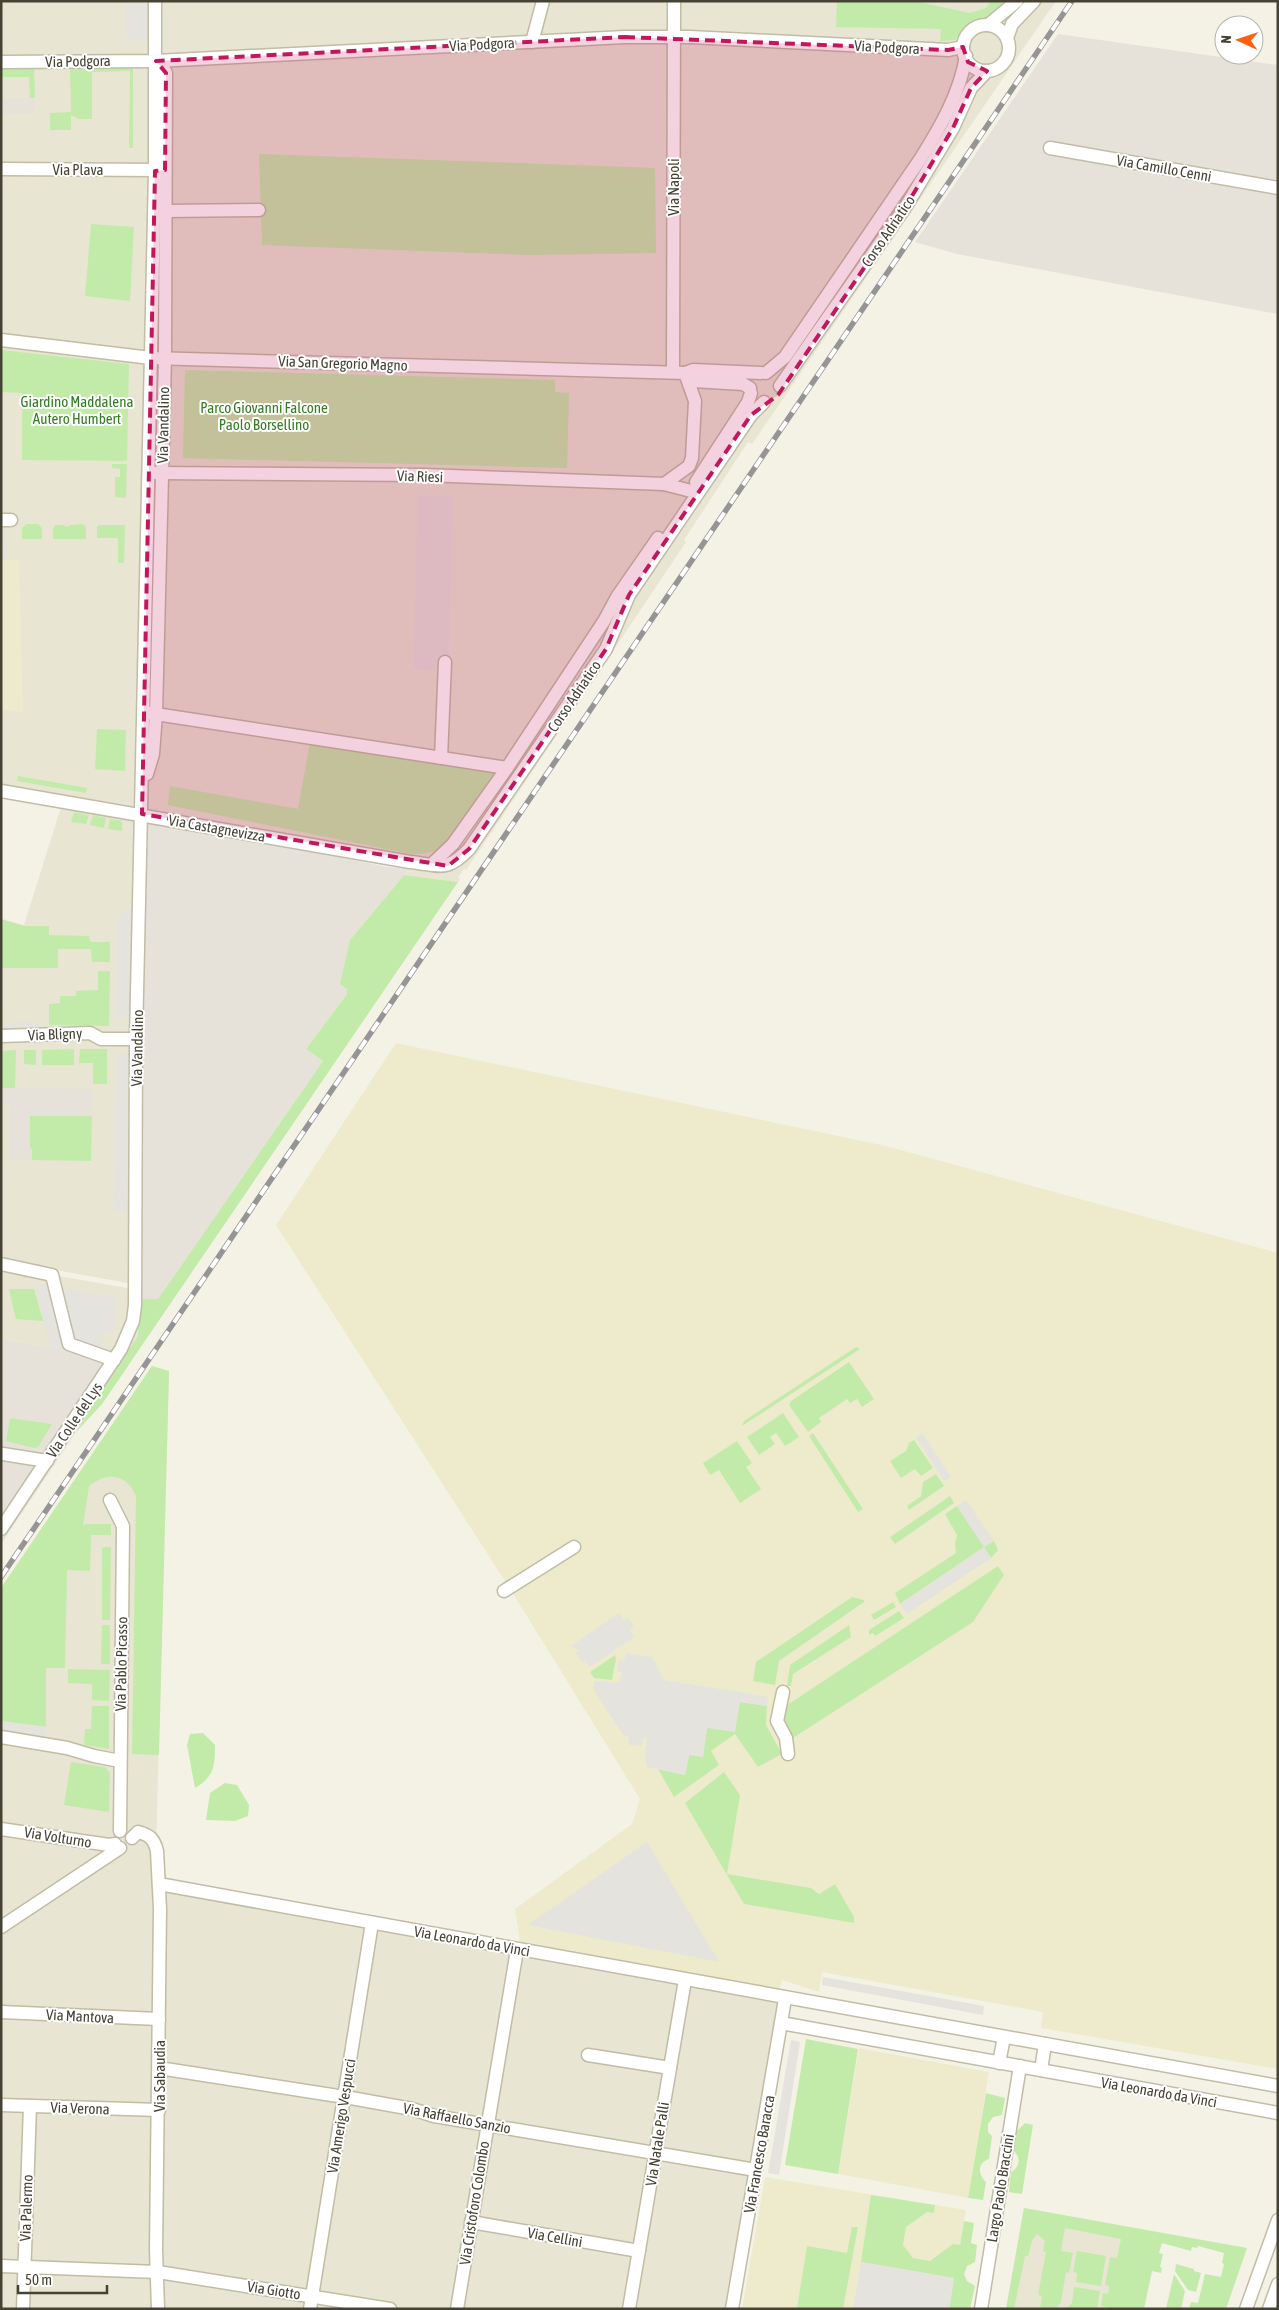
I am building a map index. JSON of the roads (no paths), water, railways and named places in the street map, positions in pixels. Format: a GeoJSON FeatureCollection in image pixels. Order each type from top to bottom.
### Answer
{"type":"FeatureCollection","features":[{"type":"Feature","properties":{"kind":"street","name":"Via Vandalino"},"geometry":{"type":"LineString","coordinates":[[150,713],[148,473],[151,358],[166,72],[162,65],[156,61],[155,1]]}},
{"type":"Feature","properties":{"kind":"street"},"geometry":{"type":"LineString","coordinates":[[532,42],[542,1]]}},
{"type":"Feature","properties":{"kind":"street","name":"Via Napoli"},"geometry":{"type":"LineString","coordinates":[[664,484],[689,466],[692,458],[695,401],[679,373],[674,1]]}},
{"type":"Feature","properties":{"kind":"street","name":"Corso Adriatico"},"geometry":{"type":"LineString","coordinates":[[432,864],[453,844],[507,768],[600,629],[617,597],[691,491],[748,402],[753,379],[785,357],[922,158],[948,111],[957,89],[964,51],[970,32],[976,27],[988,25],[1016,1]]}},
{"type":"Feature","properties":{"kind":"street","name":"Corso Adriatico"},"geometry":{"type":"LineString","coordinates":[[432,864],[448,866],[458,861],[469,849],[606,649],[629,595],[751,416],[764,402],[775,398],[780,386],[906,206],[953,128],[971,88],[987,71],[998,68],[1007,59],[1009,48],[1007,38],[1012,24],[1034,1]]}},
{"type":"Feature","properties":{"kind":"street"},"geometry":{"type":"LineString","coordinates":[[988,25],[999,29],[1007,38]]}},
{"type":"Feature","properties":{"kind":"street","name":"Via Podgora"},"geometry":{"type":"LineString","coordinates":[[1,62],[156,61],[673,36],[964,51]]}},
{"type":"Feature","properties":{"kind":"street"},"geometry":{"type":"LineString","coordinates":[[964,51],[973,67],[987,71]]}},
{"type":"Feature","properties":{"kind":"street","name":"Via Camillo Cenni"},"geometry":{"type":"LineString","coordinates":[[1050,148],[1278,188]]}},
{"type":"Feature","properties":{"kind":"street","name":"Via Plava"},"geometry":{"type":"LineString","coordinates":[[1,169],[160,170]]}},
{"type":"Feature","properties":{"kind":"street","name":"Via Vandalino"},"geometry":{"type":"LineString","coordinates":[[135,1305],[136,1040],[142,791],[150,713],[162,474],[165,358],[165,211],[160,170]]}},
{"type":"Feature","properties":{"kind":"street"},"geometry":{"type":"LineString","coordinates":[[165,211],[259,210]]}},
{"type":"Feature","properties":{"kind":"street","name":"Via San Gregorio Magno"},"geometry":{"type":"LineString","coordinates":[[1,340],[151,358],[679,373],[694,370],[763,373]]}},
{"type":"Feature","properties":{"kind":"street","name":"Via San Gregorio Magno"},"geometry":{"type":"LineString","coordinates":[[679,373],[693,382],[743,384],[750,390]]}},
{"type":"Feature","properties":{"kind":"street"},"geometry":{"type":"LineString","coordinates":[[763,373],[774,376],[780,386]]}},
{"type":"Feature","properties":{"kind":"street"},"geometry":{"type":"LineString","coordinates":[[750,390],[756,400],[764,402]]}},
{"type":"Feature","properties":{"kind":"street","name":"Via Riesi"},"geometry":{"type":"LineString","coordinates":[[148,473],[425,476],[664,484],[691,491]]}},
{"type":"Feature","properties":{"kind":"street"},"geometry":{"type":"LineString","coordinates":[[441,758],[445,662]]}},
{"type":"Feature","properties":{"kind":"street"},"geometry":{"type":"LineString","coordinates":[[150,713],[507,768]]}},
{"type":"Feature","properties":{"kind":"street","name":"Via Castagnevizza"},"geometry":{"type":"LineString","coordinates":[[1,791],[410,862],[432,864]]}},
{"type":"Feature","properties":{"kind":"street","name":"Via Bligny"},"geometry":{"type":"LineString","coordinates":[[1,1036],[90,1033],[102,1039],[136,1040]]}},
{"type":"Feature","properties":{"kind":"street"},"geometry":{"type":"LineString","coordinates":[[1,1264],[52,1275],[69,1344],[114,1360]]}},
{"type":"Feature","properties":{"kind":"street","name":"Via Colle del Lys"},"geometry":{"type":"LineString","coordinates":[[1,1529],[128,1337],[135,1305]]}},
{"type":"Feature","properties":{"kind":"street"},"geometry":{"type":"LineString","coordinates":[[3,1454],[47,1461]]}},
{"type":"Feature","properties":{"kind":"street","name":"Via Pablo Picasso"},"geometry":{"type":"LineString","coordinates":[[110,1500],[123,1526],[120,1831]]}},
{"type":"Feature","properties":{"kind":"street"},"geometry":{"type":"LineString","coordinates":[[504,1591],[574,1547]]}},
{"type":"Feature","properties":{"kind":"street"},"geometry":{"type":"LineString","coordinates":[[783,1692],[777,1721],[786,1738],[788,1754]]}},
{"type":"Feature","properties":{"kind":"street"},"geometry":{"type":"LineString","coordinates":[[1,1737],[67,1748],[120,1761]]}},
{"type":"Feature","properties":{"kind":"street","name":"Via Volturno"},"geometry":{"type":"LineString","coordinates":[[1,1829],[117,1846]]}},
{"type":"Feature","properties":{"kind":"street"},"geometry":{"type":"LineString","coordinates":[[1,1927],[117,1846],[125,1848],[130,1846],[132,1838],[128,1831],[120,1831],[115,1835],[117,1846]]}},
{"type":"Feature","properties":{"kind":"street","name":"Via Sabaudia"},"geometry":{"type":"LineString","coordinates":[[132,1838],[138,1832],[150,1836],[155,1842],[159,1884],[159,2110],[156,2250],[158,2309]]}},
{"type":"Feature","properties":{"kind":"street","name":"Via Leonardo da Vinci"},"geometry":{"type":"LineString","coordinates":[[159,1884],[785,1999]]}},
{"type":"Feature","properties":{"kind":"street","name":"Via Amerigo Vespucci"},"geometry":{"type":"LineString","coordinates":[[311,2302],[372,1923]]}},
{"type":"Feature","properties":{"kind":"street","name":"Via Cristoforo Colombo"},"geometry":{"type":"LineString","coordinates":[[457,2309],[517,1950]]}},
{"type":"Feature","properties":{"kind":"street","name":"Via Natale Palli"},"geometry":{"type":"LineString","coordinates":[[629,2309],[685,1980]]}},
{"type":"Feature","properties":{"kind":"street"},"geometry":{"type":"LineString","coordinates":[[781,2023],[1041,2070],[1045,2044],[826,2004],[785,1999]]}},
{"type":"Feature","properties":{"kind":"street","name":"Via Francesco Baracca"},"geometry":{"type":"LineString","coordinates":[[732,2309],[785,1999]]}},
{"type":"Feature","properties":{"kind":"street","name":"Via Mantova"},"geometry":{"type":"LineString","coordinates":[[1,2012],[159,2019]]}},
{"type":"Feature","properties":{"kind":"street"},"geometry":{"type":"LineString","coordinates":[[999,2062],[1004,2037]]}},
{"type":"Feature","properties":{"kind":"street","name":"Via Leonardo da Vinci"},"geometry":{"type":"LineString","coordinates":[[1045,2044],[1278,2086]]}},
{"type":"Feature","properties":{"kind":"street"},"geometry":{"type":"LineString","coordinates":[[588,2055],[670,2068]]}},
{"type":"Feature","properties":{"kind":"street","name":"Largo Paolo Braccini"},"geometry":{"type":"LineString","coordinates":[[981,2309],[1020,2066]]}},
{"type":"Feature","properties":{"kind":"street","name":"Via Raffaello Sanzio"},"geometry":{"type":"LineString","coordinates":[[159,2068],[412,2108],[434,2116],[756,2170]]}},
{"type":"Feature","properties":{"kind":"street","name":"Via Leonardo da Vinci"},"geometry":{"type":"LineString","coordinates":[[1041,2070],[1278,2113]]}},
{"type":"Feature","properties":{"kind":"street","name":"Via Verona"},"geometry":{"type":"LineString","coordinates":[[1,2105],[159,2110]]}},
{"type":"Feature","properties":{"kind":"street","name":"Via Palermo"},"geometry":{"type":"LineString","coordinates":[[23,2309],[30,2106]]}},
{"type":"Feature","properties":{"kind":"street"},"geometry":{"type":"LineString","coordinates":[[1246,2309],[1278,2220]]}},
{"type":"Feature","properties":{"kind":"street","name":"Via Cellini"},"geometry":{"type":"LineString","coordinates":[[471,2222],[639,2251]]}},
{"type":"Feature","properties":{"kind":"street"},"geometry":{"type":"LineString","coordinates":[[1261,2265],[1278,2253]]}},
{"type":"Feature","properties":{"kind":"street"},"geometry":{"type":"LineString","coordinates":[[1,2266],[158,2272]]}},
{"type":"Feature","properties":{"kind":"street","name":"Via Giotto"},"geometry":{"type":"LineString","coordinates":[[158,2272],[311,2302],[390,2309]]}},
{"type":"Feature","properties":{"kind":"street"},"geometry":{"type":"LineString","coordinates":[[1269,2309],[1278,2284]]}},
{"type":"Feature","properties":{"kind":"railway"},"geometry":{"type":"LineString","coordinates":[[1,1577],[1072,1]]}},
{"type":"Feature","properties":{"kind":"park label","name":"Giardino Maddalena Autero Humbert"},"geometry":{"type":"Point","coordinates":[77,410]}},
{"type":"Feature","properties":{"kind":"park label","name":"Parco Giovanni Falcone Paolo Borsellino"},"geometry":{"type":"Point","coordinates":[264,416]}}]}
